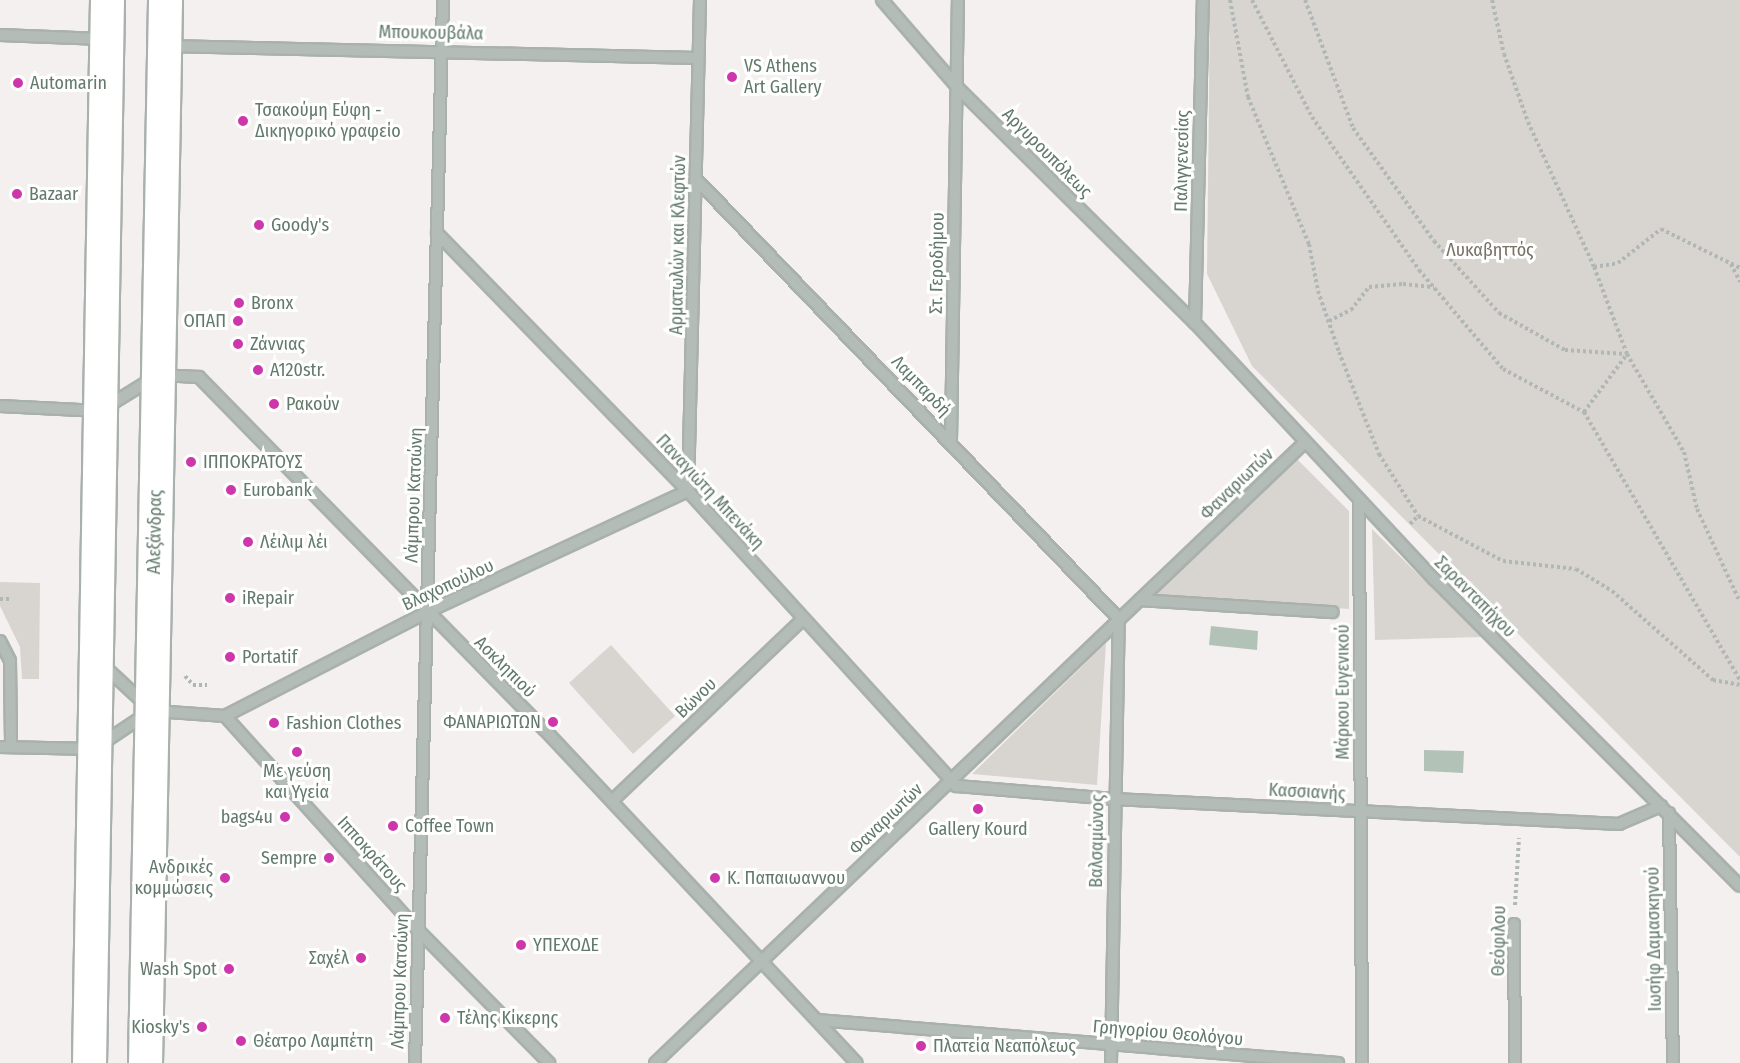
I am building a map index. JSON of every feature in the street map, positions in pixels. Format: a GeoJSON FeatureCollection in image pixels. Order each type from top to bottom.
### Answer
{"type":"FeatureCollection","features":[{"type":"Feature","properties":{"kind":"main road"},"geometry":{"type":"LineString","coordinates":[[89,1063],[107,0]]}},
{"type":"Feature","properties":{"kind":"main road","name":"Αλεξάνδρας"},"geometry":{"type":"LineString","coordinates":[[145,1063],[165,0]]}},
{"type":"Feature","properties":{"kind":"street","name":"Λάμπρου Κατσώνη"},"geometry":{"type":"LineString","coordinates":[[415,1063],[443,0]]}},
{"type":"Feature","properties":{"kind":"street","name":"Αρματωλών και Κλεφτών"},"geometry":{"type":"LineString","coordinates":[[688,491],[700,0]]}},
{"type":"Feature","properties":{"kind":"street","name":"Αργυρουπόλεως"},"geometry":{"type":"LineString","coordinates":[[882,0],[957,87],[1195,323]]}},
{"type":"Feature","properties":{"kind":"street","name":"Στ. Γεροδήμου"},"geometry":{"type":"LineString","coordinates":[[951,440],[958,0]]}},
{"type":"Feature","properties":{"kind":"street","name":"Παλιγγενεσίας"},"geometry":{"type":"LineString","coordinates":[[1195,323],[1203,0]]}},
{"type":"Feature","properties":{"kind":"street"},"geometry":{"type":"LineString","coordinates":[[0,35],[106,39]]}},
{"type":"Feature","properties":{"kind":"street","name":"Μπουκουβάλα"},"geometry":{"type":"LineString","coordinates":[[164,46],[442,50],[698,58]]}},
{"type":"Feature","properties":{"kind":"street","name":"Λαμπαρδή"},"geometry":{"type":"LineString","coordinates":[[696,179],[951,440],[1119,619]]}},
{"type":"Feature","properties":{"kind":"street","name":"Παναγιώτη Μπενάκη"},"geometry":{"type":"LineString","coordinates":[[437,233],[688,491],[950,782]]}},
{"type":"Feature","properties":{"kind":"street","name":"Σαρανταπήχου"},"geometry":{"type":"LineString","coordinates":[[1195,323],[1359,500],[1740,886]]}},
{"type":"Feature","properties":{"kind":"street"},"geometry":{"type":"LineString","coordinates":[[0,406],[100,411],[158,375]]}},
{"type":"Feature","properties":{"kind":"street","name":"Ασκληπιού"},"geometry":{"type":"LineString","coordinates":[[158,375],[199,377],[612,801],[857,1063]]}},
{"type":"Feature","properties":{"kind":"street","name":"Φαναριωτών"},"geometry":{"type":"LineString","coordinates":[[655,1063],[1305,442]]}},
{"type":"Feature","properties":{"kind":"street","name":"Βλαχοπούλου"},"geometry":{"type":"LineString","coordinates":[[225,716],[427,612],[688,491]]}},
{"type":"Feature","properties":{"kind":"street","name":"Μάρκου Ευγενικού"},"geometry":{"type":"LineString","coordinates":[[1359,500],[1362,1063]]}},
{"type":"Feature","properties":{"kind":"street"},"geometry":{"type":"LineString","coordinates":[[1140,600],[1333,612]]}},
{"type":"Feature","properties":{"kind":"street","name":"Βώνου"},"geometry":{"type":"LineString","coordinates":[[612,801],[803,619]]}},
{"type":"Feature","properties":{"kind":"street","name":"Βαλσαμώνος"},"geometry":{"type":"LineString","coordinates":[[1112,1063],[1114,799],[1119,619]]}},
{"type":"Feature","properties":{"kind":"street"},"geometry":{"type":"LineString","coordinates":[[0,641],[9,661],[6,747],[94,749],[152,711],[225,716]]}},
{"type":"Feature","properties":{"kind":"street"},"geometry":{"type":"LineString","coordinates":[[96,658],[152,711]]}},
{"type":"Feature","properties":{"kind":"street","name":"Ιπποκράτους"},"geometry":{"type":"LineString","coordinates":[[225,716],[418,930],[549,1063]]}},
{"type":"Feature","properties":{"kind":"street","name":"Κασσιανής"},"geometry":{"type":"LineString","coordinates":[[950,782],[956,786],[1114,799],[1619,824],[1665,810]]}},
{"type":"Feature","properties":{"kind":"street","name":"Ιωσήφ Δαμασκηνού"},"geometry":{"type":"LineString","coordinates":[[1665,810],[1673,1063]]}},
{"type":"Feature","properties":{"kind":"street","name":"Θεόφιλου"},"geometry":{"type":"LineString","coordinates":[[1514,924],[1515,1063]]}},
{"type":"Feature","properties":{"kind":"street","name":"Γρηγορίου Θεολόγου"},"geometry":{"type":"LineString","coordinates":[[817,1020],[1338,1063]]}},
{"type":"Feature","properties":{"kind":"path"},"geometry":{"type":"LineString","coordinates":[[1230,0],[1248,97],[1309,244],[1329,321],[1379,454],[1418,516],[1503,561],[1575,569],[1612,591],[1713,680],[1740,685]]}},
{"type":"Feature","properties":{"kind":"path"},"geometry":{"type":"LineString","coordinates":[[1252,0],[1312,117],[1434,287],[1503,369],[1584,412],[1740,680]]}},
{"type":"Feature","properties":{"kind":"path"},"geometry":{"type":"LineString","coordinates":[[1305,0],[1353,128],[1434,242],[1499,313],[1564,350],[1627,354]]}},
{"type":"Feature","properties":{"kind":"path"},"geometry":{"type":"LineString","coordinates":[[1492,0],[1504,54],[1528,122],[1594,267],[1627,354],[1684,452],[1696,509],[1740,602]]}},
{"type":"Feature","properties":{"kind":"path"},"geometry":{"type":"LineString","coordinates":[[1594,267],[1618,263],[1661,229],[1740,268]]}},
{"type":"Feature","properties":{"kind":"path"},"geometry":{"type":"LineString","coordinates":[[1731,264],[1740,282]]}},
{"type":"Feature","properties":{"kind":"path"},"geometry":{"type":"LineString","coordinates":[[1329,321],[1351,310],[1369,287],[1403,284],[1434,287]]}},
{"type":"Feature","properties":{"kind":"path"},"geometry":{"type":"LineString","coordinates":[[1584,412],[1627,354]]}},
{"type":"Feature","properties":{"kind":"path"},"geometry":{"type":"LineString","coordinates":[[1405,528],[1418,516]]}},
{"type":"Feature","properties":{"kind":"path"},"geometry":{"type":"LineString","coordinates":[[0,599],[10,599]]}},
{"type":"Feature","properties":{"kind":"path"},"geometry":{"type":"LineString","coordinates":[[193,685],[207,685]]}},
{"type":"Feature","properties":{"kind":"path","name":"Θεόφιλου"},"geometry":{"type":"LineString","coordinates":[[1514,924],[1519,820]]}},
{"type":"Feature","properties":{"kind":"green space","name":"Λυκαβηττός"},"geometry":{"type":"Polygon","coordinates":[[[1210,0],[1740,0],[1740,857],[1252,366],[1207,274],[1210,0]]]}},
{"type":"Feature","properties":{"kind":"green space"},"geometry":{"type":"Polygon","coordinates":[[[1297,459],[1349,511],[1349,609],[1153,596],[1297,459]]]}},
{"type":"Feature","properties":{"kind":"green space"},"geometry":{"type":"Polygon","coordinates":[[[1372,529],[1482,637],[1375,640],[1372,529]]]}},
{"type":"Feature","properties":{"kind":"green space"},"geometry":{"type":"Polygon","coordinates":[[[0,582],[40,583],[39,679],[22,679],[20,647],[0,606],[0,582]]]}},
{"type":"Feature","properties":{"kind":"green space"},"geometry":{"type":"Polygon","coordinates":[[[1106,643],[1097,785],[972,774],[1106,643]]]}},
{"type":"Feature","properties":{"kind":"green space"},"geometry":{"type":"Polygon","coordinates":[[[611,645],[675,716],[633,754],[569,683],[611,645]]]}},
{"type":"Feature","properties":{"kind":"shaded area"},"geometry":{"type":"Polygon","coordinates":[[[1211,626],[1258,631],[1257,650],[1209,645],[1211,626]]]}},
{"type":"Feature","properties":{"kind":"shaded area"},"geometry":{"type":"Polygon","coordinates":[[[1424,750],[1464,751],[1463,773],[1424,771],[1424,750]]]}},
{"type":"Feature","properties":{"kind":"place","name":"VS Athens Art Gallery"},"geometry":{"type":"Point","coordinates":[732,77]}},
{"type":"Feature","properties":{"kind":"place","name":"Automarin"},"geometry":{"type":"Point","coordinates":[18,83]}},
{"type":"Feature","properties":{"kind":"place","name":"Τσακούμη Εύφη - Δικηγορικό γραφείο"},"geometry":{"type":"Point","coordinates":[243,121]}},
{"type":"Feature","properties":{"kind":"place","name":"Bazaar"},"geometry":{"type":"Point","coordinates":[17,194]}},
{"type":"Feature","properties":{"kind":"place","name":"Goody's"},"geometry":{"type":"Point","coordinates":[259,225]}},
{"type":"Feature","properties":{"kind":"place","name":"Bronx"},"geometry":{"type":"Point","coordinates":[239,303]}},
{"type":"Feature","properties":{"kind":"place","name":"ΟΠΑΠ"},"geometry":{"type":"Point","coordinates":[238,321]}},
{"type":"Feature","properties":{"kind":"place","name":"Ζάννιας"},"geometry":{"type":"Point","coordinates":[238,344]}},
{"type":"Feature","properties":{"kind":"place","name":"A120str."},"geometry":{"type":"Point","coordinates":[258,370]}},
{"type":"Feature","properties":{"kind":"place","name":"Ρακούν"},"geometry":{"type":"Point","coordinates":[274,404]}},
{"type":"Feature","properties":{"kind":"place","name":"ΙΠΠΟΚΡΑΤΟΥΣ"},"geometry":{"type":"Point","coordinates":[191,462]}},
{"type":"Feature","properties":{"kind":"place","name":"Eurobank"},"geometry":{"type":"Point","coordinates":[231,490]}},
{"type":"Feature","properties":{"kind":"place","name":"Λέιλιμ λέι"},"geometry":{"type":"Point","coordinates":[248,542]}},
{"type":"Feature","properties":{"kind":"place","name":"iRepair"},"geometry":{"type":"Point","coordinates":[230,598]}},
{"type":"Feature","properties":{"kind":"place","name":"Portatif"},"geometry":{"type":"Point","coordinates":[230,657]}},
{"type":"Feature","properties":{"kind":"place","name":"ΦΑΝΑΡΙΩΤΩΝ"},"geometry":{"type":"Point","coordinates":[553,722]}},
{"type":"Feature","properties":{"kind":"place","name":"Fashion Clothes"},"geometry":{"type":"Point","coordinates":[274,723]}},
{"type":"Feature","properties":{"kind":"place","name":"Με γεύση και Υγεία"},"geometry":{"type":"Point","coordinates":[297,752]}},
{"type":"Feature","properties":{"kind":"place","name":"Gallery Kourd"},"geometry":{"type":"Point","coordinates":[978,809]}},
{"type":"Feature","properties":{"kind":"place","name":"bags4u"},"geometry":{"type":"Point","coordinates":[285,817]}},
{"type":"Feature","properties":{"kind":"place","name":"Coffee Town"},"geometry":{"type":"Point","coordinates":[393,826]}},
{"type":"Feature","properties":{"kind":"place","name":"Sempre"},"geometry":{"type":"Point","coordinates":[329,858]}},
{"type":"Feature","properties":{"kind":"place","name":"Ανδρικές κομμώσεις"},"geometry":{"type":"Point","coordinates":[225,878]}},
{"type":"Feature","properties":{"kind":"place","name":"Κ. Παπαιωαννου"},"geometry":{"type":"Point","coordinates":[715,878]}},
{"type":"Feature","properties":{"kind":"place","name":"ΥΠΕΧΟΔΕ"},"geometry":{"type":"Point","coordinates":[521,945]}},
{"type":"Feature","properties":{"kind":"place","name":"Σαχέλ"},"geometry":{"type":"Point","coordinates":[361,958]}},
{"type":"Feature","properties":{"kind":"place","name":"Wash Spot"},"geometry":{"type":"Point","coordinates":[229,969]}},
{"type":"Feature","properties":{"kind":"place","name":"Τέλης Κίκερης"},"geometry":{"type":"Point","coordinates":[445,1018]}},
{"type":"Feature","properties":{"kind":"place","name":"Kiosky's"},"geometry":{"type":"Point","coordinates":[202,1027]}},
{"type":"Feature","properties":{"kind":"place","name":"Θέατρο Λαμπέτη"},"geometry":{"type":"Point","coordinates":[241,1041]}},
{"type":"Feature","properties":{"kind":"place","name":"Πλατεία Νεαπόλεως"},"geometry":{"type":"Point","coordinates":[921,1046]}}]}
